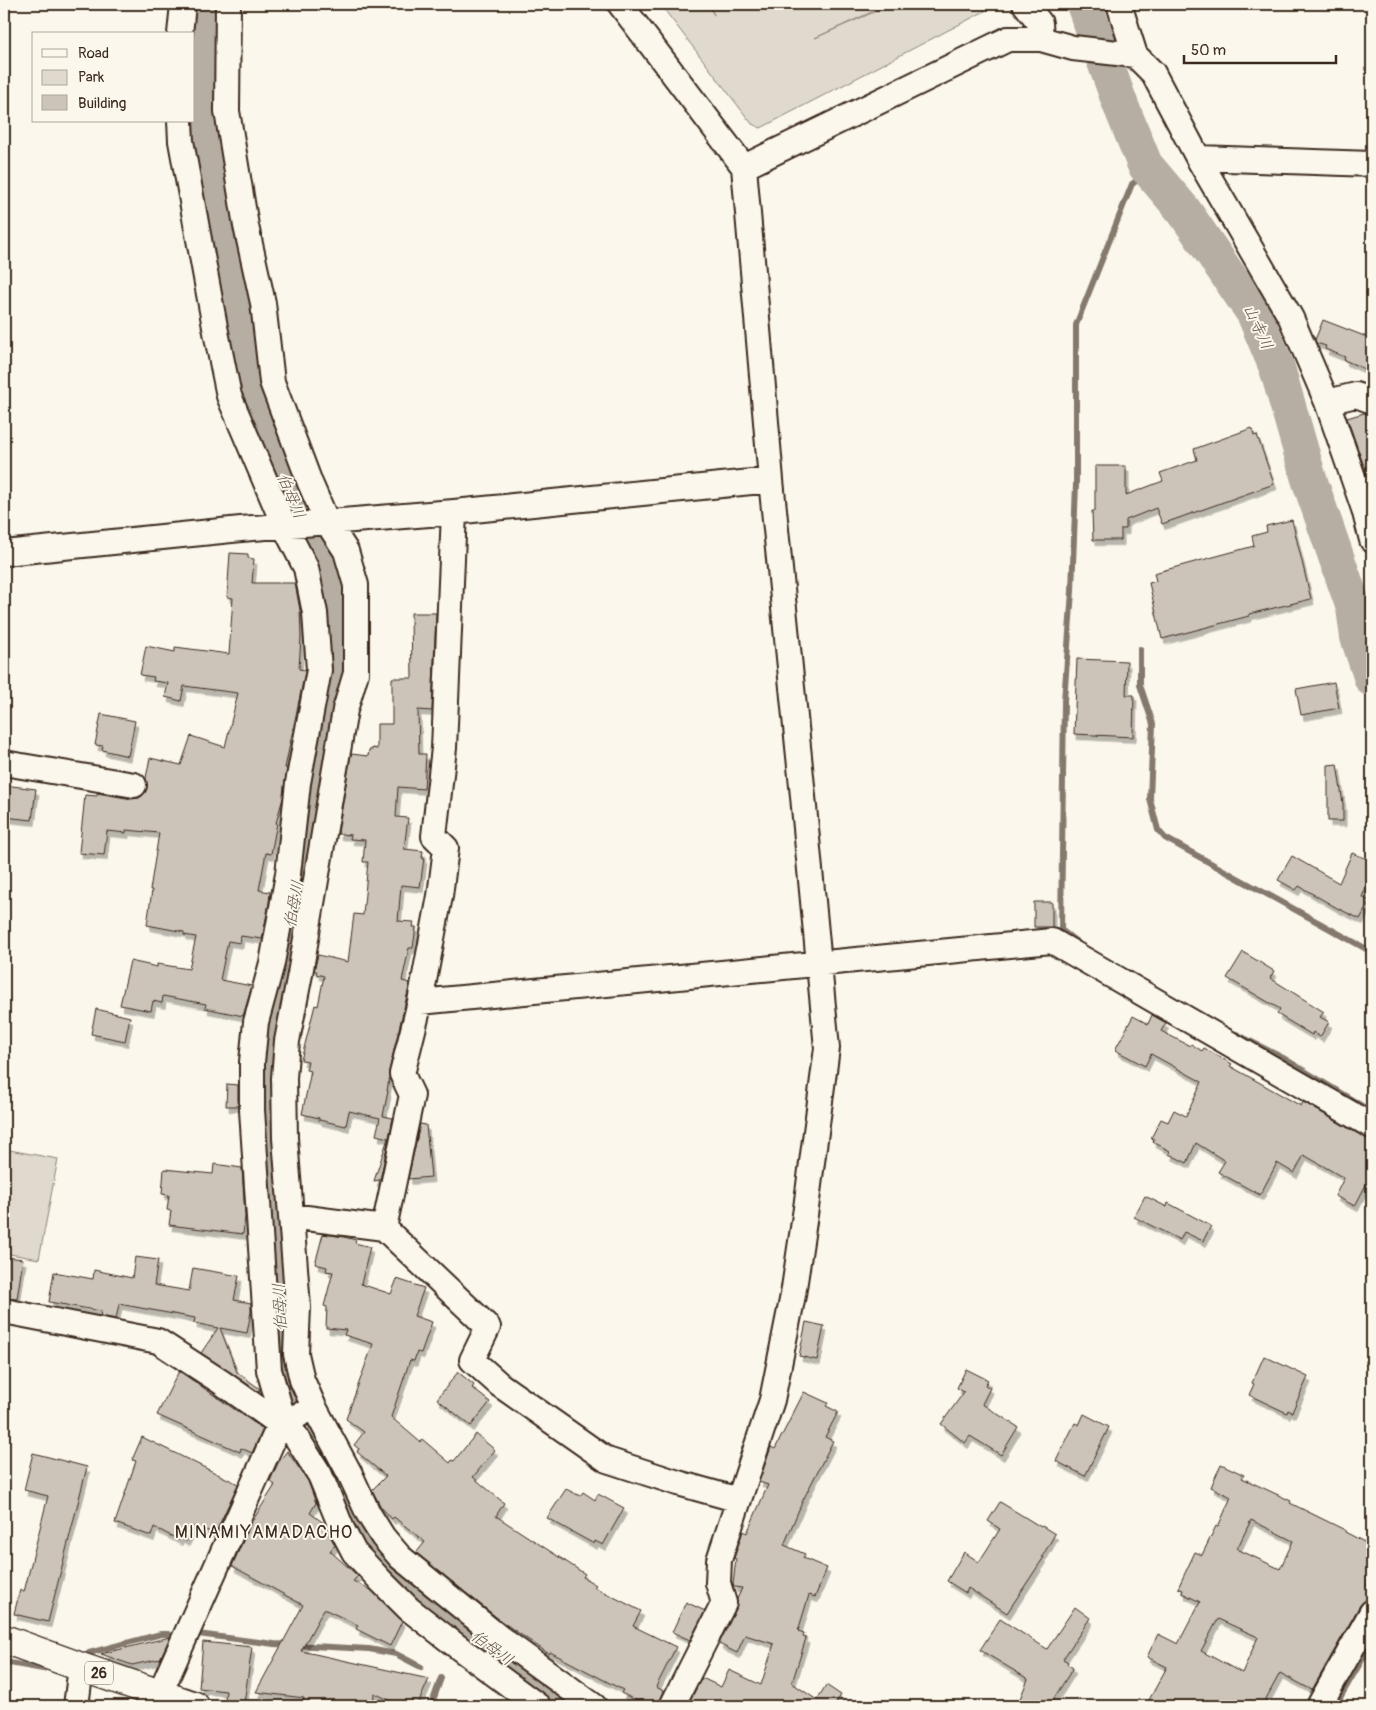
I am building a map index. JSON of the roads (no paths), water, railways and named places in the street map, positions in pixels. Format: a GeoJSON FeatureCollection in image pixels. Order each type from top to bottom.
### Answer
{"type":"FeatureCollection","features":[{"type":"Feature","properties":{"kind":"main road","name":"26"},"geometry":{"type":"LineString","coordinates":[[4,1639],[196,1706]]}},
{"type":"Feature","properties":{"kind":"street"},"geometry":{"type":"LineString","coordinates":[[180,32],[183,4]]}},
{"type":"Feature","properties":{"kind":"street"},"geometry":{"type":"LineString","coordinates":[[160,1693],[283,1423],[269,1370],[252,1110],[252,1062],[256,1022],[272,963],[288,874],[298,783],[319,670],[315,613],[306,568],[306,524],[310,483],[272,382],[263,303],[246,226],[227,111],[228,4]]}},
{"type":"Feature","properties":{"kind":"street"},"geometry":{"type":"LineString","coordinates":[[620,4],[744,167],[771,480],[827,1048],[793,1295],[772,1400],[718,1560],[718,1583],[724,1603],[672,1706]]}},
{"type":"Feature","properties":{"kind":"street"},"geometry":{"type":"LineString","coordinates":[[1025,4],[1040,23],[1041,39]]}},
{"type":"Feature","properties":{"kind":"street"},"geometry":{"type":"LineString","coordinates":[[1119,4],[1128,54]]}},
{"type":"Feature","properties":{"kind":"street"},"geometry":{"type":"LineString","coordinates":[[744,167],[1008,39],[1041,39],[1074,48],[1128,54],[1153,73],[1198,158],[1292,318],[1328,402],[1368,509],[1372,540]]}},
{"type":"Feature","properties":{"kind":"street"},"geometry":{"type":"LineString","coordinates":[[180,122],[181,141],[214,327],[229,396],[306,524],[346,551],[356,585],[356,673],[345,710],[287,1041],[285,1069],[285,1138],[298,1307],[296,1354],[302,1380],[368,1513],[400,1558],[470,1614],[594,1706]]}},
{"type":"Feature","properties":{"kind":"street"},"geometry":{"type":"LineString","coordinates":[[1198,158],[1372,164]]}},
{"type":"Feature","properties":{"kind":"street"},"geometry":{"type":"LineString","coordinates":[[1328,402],[1356,396],[1372,401]]}},
{"type":"Feature","properties":{"kind":"street"},"geometry":{"type":"LineString","coordinates":[[4,553],[454,512],[771,480]]}},
{"type":"Feature","properties":{"kind":"street"},"geometry":{"type":"LineString","coordinates":[[384,1228],[412,1095],[402,1074],[420,1002],[440,896],[446,848],[434,836],[444,748],[454,512]]}},
{"type":"Feature","properties":{"kind":"street"},"geometry":{"type":"LineString","coordinates":[[4,764],[134,785]]}},
{"type":"Feature","properties":{"kind":"street"},"geometry":{"type":"LineString","coordinates":[[294,819],[326,824]]}},
{"type":"Feature","properties":{"kind":"street"},"geometry":{"type":"LineString","coordinates":[[420,1002],[1052,941],[1372,1126]]}},
{"type":"Feature","properties":{"kind":"street"},"geometry":{"type":"LineString","coordinates":[[291,1216],[384,1228],[488,1327],[472,1360],[500,1384],[608,1460],[678,1483],[739,1500]]}},
{"type":"Feature","properties":{"kind":"street"},"geometry":{"type":"LineString","coordinates":[[4,1310],[158,1341],[283,1423],[320,1475],[342,1529],[354,1552],[409,1609],[538,1706]]}},
{"type":"Feature","properties":{"kind":"street"},"geometry":{"type":"LineString","coordinates":[[283,1423],[314,1407]]}},
{"type":"Feature","properties":{"kind":"street"},"geometry":{"type":"LineString","coordinates":[[1319,1706],[1372,1612]]}},
{"type":"Feature","properties":{"kind":"street"},"geometry":{"type":"LineString","coordinates":[[450,1641],[470,1614]]}},
{"type":"Feature","properties":{"kind":"street"},"geometry":{"type":"LineString","coordinates":[[76,1706],[81,1667]]}},
{"type":"Feature","properties":{"kind":"waterway","name":"伯母川"},"geometry":{"type":"LineString","coordinates":[[205,4],[202,112],[229,283],[255,412],[331,591],[336,629],[335,669],[317,786],[273,1029],[267,1079],[278,1242],[284,1374],[366,1541],[387,1566],[422,1598],[573,1706]]}},
{"type":"Feature","properties":{"kind":"waterway","name":"山寺川"},"geometry":{"type":"LineString","coordinates":[[1084,4],[1121,106],[1145,165],[1184,211],[1254,313],[1277,368],[1309,479],[1354,608],[1358,637],[1372,679]]}},
{"type":"Feature","properties":{"kind":"waterway"},"geometry":{"type":"LineString","coordinates":[[1078,943],[1061,930],[1064,701],[1072,591],[1076,484],[1076,325],[1132,184],[1151,171]]}},
{"type":"Feature","properties":{"kind":"waterway"},"geometry":{"type":"LineString","coordinates":[[1140,649],[1140,685],[1153,724],[1150,799],[1158,830],[1165,838],[1372,952]]}},
{"type":"Feature","properties":{"kind":"waterway"},"geometry":{"type":"LineString","coordinates":[[1236,1034],[1285,1059],[1372,1112]]}},
{"type":"Feature","properties":{"kind":"waterway"},"geometry":{"type":"LineString","coordinates":[[89,1653],[161,1634],[168,1634]]}},
{"type":"Feature","properties":{"kind":"waterway"},"geometry":{"type":"LineString","coordinates":[[198,1634],[274,1644],[369,1649],[396,1654],[421,1667]]}},
{"type":"Feature","properties":{"kind":"waterway"},"geometry":{"type":"LineString","coordinates":[[1335,1706],[1372,1643]]}},
{"type":"Feature","properties":{"kind":"waterway"},"geometry":{"type":"LineString","coordinates":[[4,1662],[43,1669]]}},
{"type":"Feature","properties":{"kind":"waterway"},"geometry":{"type":"LineString","coordinates":[[431,1706],[441,1678]]}},
{"type":"Feature","properties":{"kind":"district","name":"MINAMIYAMADACHO"},"geometry":{"type":"Point","coordinates":[264,1532]}}]}
